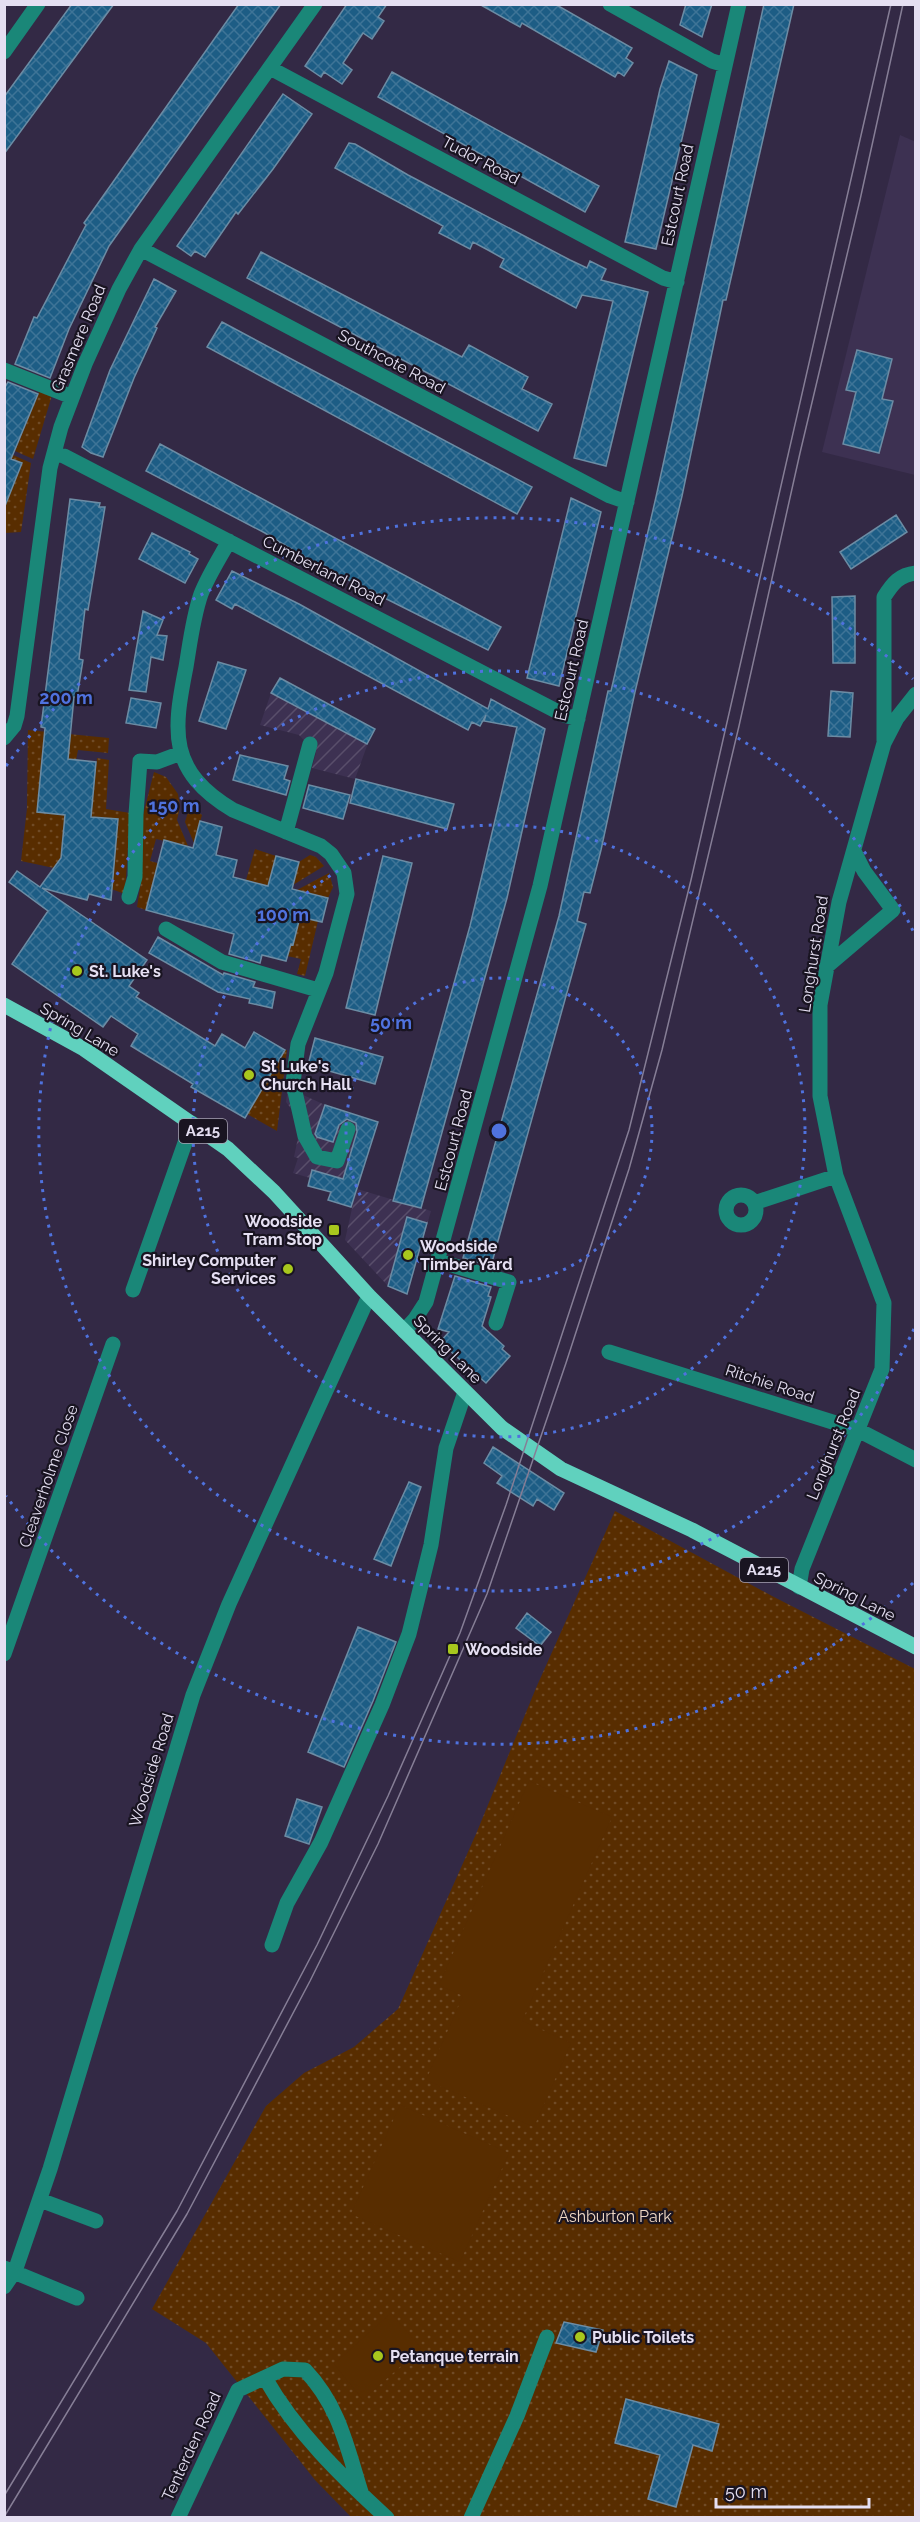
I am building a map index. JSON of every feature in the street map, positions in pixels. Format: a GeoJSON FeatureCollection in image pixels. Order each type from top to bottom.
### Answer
{"type":"FeatureCollection","features":[{"type":"Feature","properties":{"kind":"main road","name":"Spring Lane"},"geometry":{"type":"LineString","coordinates":[[4,1005],[84,1049],[228,1149],[274,1192],[369,1296],[496,1424],[561,1469],[692,1530],[915,1647]]}},
{"type":"Feature","properties":{"kind":"street"},"geometry":{"type":"LineString","coordinates":[[4,52],[39,4]]}},
{"type":"Feature","properties":{"kind":"street","name":"Grasmere Road"},"geometry":{"type":"LineString","coordinates":[[4,738],[14,726],[17,716],[47,489],[54,454],[72,397],[119,289],[141,249],[315,4]]}},
{"type":"Feature","properties":{"kind":"street"},"geometry":{"type":"LineString","coordinates":[[610,4],[712,61],[725,65]]}},
{"type":"Feature","properties":{"kind":"street","name":"Estcourt Road"},"geometry":{"type":"LineString","coordinates":[[404,1331],[426,1302],[524,950],[739,4]]}},
{"type":"Feature","properties":{"kind":"street","name":"Tudor Road"},"geometry":{"type":"LineString","coordinates":[[270,68],[663,278],[677,282]]}},
{"type":"Feature","properties":{"kind":"street","name":"Southcote Road"},"geometry":{"type":"LineString","coordinates":[[141,249],[600,490],[627,502]]}},
{"type":"Feature","properties":{"kind":"street"},"geometry":{"type":"LineString","coordinates":[[4,370],[72,397]]}},
{"type":"Feature","properties":{"kind":"street","name":"Cumberland Road"},"geometry":{"type":"LineString","coordinates":[[54,454],[64,456],[564,715],[578,719]]}},
{"type":"Feature","properties":{"kind":"street"},"geometry":{"type":"LineString","coordinates":[[229,541],[206,584],[197,609],[177,714],[182,753],[192,775],[221,803],[286,832],[311,840],[331,854],[344,873],[347,884],[345,904],[326,973],[298,1044],[293,1083],[305,1136],[317,1157],[336,1161],[348,1129]]}},
{"type":"Feature","properties":{"kind":"street","name":"Longhurst Road"},"geometry":{"type":"LineString","coordinates":[[884,743],[884,597],[893,582],[901,576],[915,573]]}},
{"type":"Feature","properties":{"kind":"street","name":"Longhurst Road"},"geometry":{"type":"LineString","coordinates":[[799,1587],[802,1569],[882,1369],[884,1303],[836,1176],[820,1096],[820,1005],[839,902],[884,743],[897,718],[915,694]]}},
{"type":"Feature","properties":{"kind":"street"},"geometry":{"type":"LineString","coordinates":[[286,832],[309,744]]}},
{"type":"Feature","properties":{"kind":"street"},"geometry":{"type":"LineString","coordinates":[[129,897],[135,877],[140,760],[158,762],[182,753]]}},
{"type":"Feature","properties":{"kind":"street"},"geometry":{"type":"LineString","coordinates":[[826,967],[893,910],[864,871],[854,851]]}},
{"type":"Feature","properties":{"kind":"street"},"geometry":{"type":"LineString","coordinates":[[166,929],[222,962],[318,990]]}},
{"type":"Feature","properties":{"kind":"street"},"geometry":{"type":"LineString","coordinates":[[133,1290],[192,1123]]}},
{"type":"Feature","properties":{"kind":"street"},"geometry":{"type":"LineString","coordinates":[[754,1203],[836,1176]]}},
{"type":"Feature","properties":{"kind":"street"},"geometry":{"type":"LineString","coordinates":[[438,1261],[509,1282],[496,1323]]}},
{"type":"Feature","properties":{"kind":"street","name":"Woodside Road"},"geometry":{"type":"LineString","coordinates":[[4,2287],[40,2200],[193,1695],[228,1604],[369,1296]]}},
{"type":"Feature","properties":{"kind":"street","name":"Cleaverholme Close"},"geometry":{"type":"LineString","coordinates":[[4,1654],[114,1344]]}},
{"type":"Feature","properties":{"kind":"street","name":"Ritchie Road"},"geometry":{"type":"LineString","coordinates":[[609,1352],[858,1430],[915,1460]]}},
{"type":"Feature","properties":{"kind":"street"},"geometry":{"type":"LineString","coordinates":[[273,1945],[287,1903],[321,1842],[382,1705],[409,1634],[431,1545],[446,1448],[465,1392]]}},
{"type":"Feature","properties":{"kind":"street"},"geometry":{"type":"LineString","coordinates":[[40,2200],[96,2221]]}},
{"type":"Feature","properties":{"kind":"street"},"geometry":{"type":"LineString","coordinates":[[10,2270],[77,2298]]}},
{"type":"Feature","properties":{"kind":"street"},"geometry":{"type":"LineString","coordinates":[[471,2517],[517,2416],[547,2337]]}},
{"type":"Feature","properties":{"kind":"street"},"geometry":{"type":"LineString","coordinates":[[362,2495],[340,2424],[322,2389],[305,2370],[283,2369],[265,2378],[278,2401],[320,2452],[362,2495],[387,2517]]}},
{"type":"Feature","properties":{"kind":"street","name":"Tenterden Road"},"geometry":{"type":"LineString","coordinates":[[178,2517],[238,2390],[265,2378]]}},
{"type":"Feature","properties":{"kind":"shaded area"},"geometry":{"type":"Polygon","coordinates":[[[900,135],[916,142],[915,475],[822,452],[900,135]]]}},
{"type":"Feature","properties":{"kind":"shaded area"},"geometry":{"type":"Polygon","coordinates":[[[280,678],[375,729],[355,779],[312,768],[316,753],[299,735],[260,725],[271,693],[280,678]]]}},
{"type":"Feature","properties":{"kind":"shaded area"},"geometry":{"type":"Polygon","coordinates":[[[288,1088],[325,1105],[378,1122],[357,1189],[431,1211],[407,1294],[388,1286],[345,1240],[353,1204],[352,1207],[328,1200],[330,1192],[308,1186],[310,1178],[293,1173],[298,1158],[294,1157],[300,1128],[298,1118],[286,1102],[288,1088]]]}},
{"type":"Feature","properties":{"kind":"green space"},"geometry":{"type":"Polygon","coordinates":[[[39,392],[52,395],[33,459],[15,451],[39,392]]]}},
{"type":"Feature","properties":{"kind":"green space"},"geometry":{"type":"Polygon","coordinates":[[[13,455],[31,463],[21,532],[5,533],[4,507],[22,464],[11,459],[13,455]]]}},
{"type":"Feature","properties":{"kind":"green space"},"geometry":{"type":"Polygon","coordinates":[[[28,730],[109,738],[108,753],[78,750],[76,760],[68,759],[70,744],[44,742],[41,765],[50,766],[37,812],[71,815],[91,871],[113,873],[118,819],[91,817],[97,758],[109,760],[106,809],[130,813],[125,894],[54,868],[21,861],[27,808],[28,730]]]}},
{"type":"Feature","properties":{"kind":"green space"},"geometry":{"type":"Polygon","coordinates":[[[154,772],[166,777],[178,794],[180,807],[177,820],[188,846],[156,839],[150,861],[172,867],[146,910],[137,907],[141,882],[143,815],[154,772]]]}},
{"type":"Feature","properties":{"kind":"green space"},"geometry":{"type":"Polygon","coordinates":[[[190,805],[202,815],[194,843],[185,822],[190,805]]]}},
{"type":"Feature","properties":{"kind":"green space"},"geometry":{"type":"Polygon","coordinates":[[[255,849],[276,856],[268,886],[246,880],[255,849]]]}},
{"type":"Feature","properties":{"kind":"green space"},"geometry":{"type":"Polygon","coordinates":[[[310,855],[316,857],[324,866],[293,885],[299,862],[310,855]]]}},
{"type":"Feature","properties":{"kind":"green space"},"geometry":{"type":"Polygon","coordinates":[[[329,873],[333,887],[328,898],[297,890],[329,873]]]}},
{"type":"Feature","properties":{"kind":"green space"},"geometry":{"type":"Polygon","coordinates":[[[300,917],[318,921],[305,976],[297,974],[301,959],[287,956],[290,944],[293,945],[300,917]]]}},
{"type":"Feature","properties":{"kind":"green space"},"geometry":{"type":"Polygon","coordinates":[[[287,1050],[277,1131],[247,1114],[287,1050]]]}},
{"type":"Feature","properties":{"kind":"green space","name":"Ashburton Park"},"geometry":{"type":"Polygon","coordinates":[[[615,1511],[772,1596],[915,1669],[915,2517],[351,2517],[315,2480],[206,2343],[152,2309],[266,2106],[304,2073],[354,2047],[398,2009],[615,1511]]]}},
{"type":"Feature","properties":{"kind":"green space"},"geometry":{"type":"Polygon","coordinates":[[[529,1781],[612,1817],[522,2021],[571,2043],[534,2127],[426,2080],[463,1996],[439,1985],[529,1781]]]}},
{"type":"Feature","properties":{"kind":"green space"},"geometry":{"type":"Polygon","coordinates":[[[400,2105],[509,2153],[460,2262],[351,2214],[400,2105]]]}},
{"type":"Feature","properties":{"kind":"green space","name":"Petanque terrain"},"geometry":{"type":"Polygon","coordinates":[[[391,2313],[421,2348],[363,2400],[334,2364],[391,2313]]]}},
{"type":"Feature","properties":{"kind":"building"},"geometry":{"type":"Polygon","coordinates":[[[72,4],[114,4],[4,154],[4,97],[72,4]]]}},
{"type":"Feature","properties":{"kind":"building"},"geometry":{"type":"Polygon","coordinates":[[[239,4],[281,4],[109,246],[69,329],[50,378],[15,364],[34,317],[37,318],[86,225],[84,223],[239,4]]]}},
{"type":"Feature","properties":{"kind":"building"},"geometry":{"type":"Polygon","coordinates":[[[347,4],[387,4],[378,17],[384,21],[372,39],[363,33],[343,63],[352,70],[342,84],[324,72],[321,77],[305,66],[347,4]]]}},
{"type":"Feature","properties":{"kind":"building"},"geometry":{"type":"Polygon","coordinates":[[[479,4],[555,4],[632,48],[626,58],[633,63],[624,76],[618,72],[615,77],[522,23],[520,27],[479,4]]]}},
{"type":"Feature","properties":{"kind":"building"},"geometry":{"type":"Polygon","coordinates":[[[686,4],[712,4],[702,37],[680,25],[686,4]]]}},
{"type":"Feature","properties":{"kind":"building"},"geometry":{"type":"Polygon","coordinates":[[[764,4],[794,4],[726,300],[723,300],[682,496],[635,692],[601,850],[590,893],[584,892],[577,921],[586,924],[491,1266],[463,1258],[559,916],[608,691],[611,691],[656,497],[764,4]]]}},
{"type":"Feature","properties":{"kind":"building"},"geometry":{"type":"Polygon","coordinates":[[[669,61],[697,75],[656,249],[625,242],[660,89],[669,61]]]}},
{"type":"Feature","properties":{"kind":"building"},"geometry":{"type":"Polygon","coordinates":[[[392,72],[599,186],[585,212],[378,97],[392,72]]]}},
{"type":"Feature","properties":{"kind":"building"},"geometry":{"type":"Polygon","coordinates":[[[283,94],[312,114],[273,169],[238,214],[236,212],[205,257],[195,251],[191,256],[177,246],[283,94]]]}},
{"type":"Feature","properties":{"kind":"building"},"geometry":{"type":"Polygon","coordinates":[[[349,143],[355,144],[408,175],[570,260],[587,268],[590,261],[606,269],[601,280],[648,292],[606,466],[574,458],[613,301],[582,295],[576,308],[500,267],[504,259],[488,250],[473,242],[470,249],[439,233],[443,226],[335,168],[349,143]]]}},
{"type":"Feature","properties":{"kind":"building"},"geometry":{"type":"Polygon","coordinates":[[[261,252],[462,357],[469,345],[528,377],[522,389],[552,404],[538,431],[247,278],[261,252]]]}},
{"type":"Feature","properties":{"kind":"building"},"geometry":{"type":"Polygon","coordinates":[[[154,279],[176,291],[155,327],[157,328],[134,378],[103,457],[82,447],[110,370],[154,279]]]}},
{"type":"Feature","properties":{"kind":"building"},"geometry":{"type":"Polygon","coordinates":[[[222,322],[532,487],[517,514],[207,347],[222,322]]]}},
{"type":"Feature","properties":{"kind":"building"},"geometry":{"type":"Polygon","coordinates":[[[857,350],[892,359],[882,399],[893,401],[879,453],[843,444],[856,392],[846,390],[857,350]]]}},
{"type":"Feature","properties":{"kind":"building"},"geometry":{"type":"Polygon","coordinates":[[[8,382],[38,394],[11,459],[22,463],[5,506],[4,389],[8,382]]]}},
{"type":"Feature","properties":{"kind":"building"},"geometry":{"type":"Polygon","coordinates":[[[160,444],[501,627],[488,650],[309,560],[265,533],[146,471],[160,444]]]}},
{"type":"Feature","properties":{"kind":"building"},"geometry":{"type":"Polygon","coordinates":[[[571,498],[601,512],[559,686],[527,678],[571,498]]]}},
{"type":"Feature","properties":{"kind":"building"},"geometry":{"type":"Polygon","coordinates":[[[70,499],[100,503],[99,507],[105,507],[88,610],[85,609],[79,659],[83,660],[77,697],[74,697],[68,759],[96,762],[91,817],[118,819],[111,900],[89,894],[87,900],[42,888],[147,960],[129,986],[139,993],[136,997],[215,1046],[222,1034],[245,1048],[254,1032],[285,1050],[245,1118],[191,1087],[193,1084],[131,1046],[138,1034],[111,1016],[103,1027],[12,964],[48,911],[9,882],[17,871],[40,887],[61,858],[65,815],[37,812],[45,728],[41,727],[70,499]]]}},
{"type":"Feature","properties":{"kind":"building"},"geometry":{"type":"Polygon","coordinates":[[[896,515],[907,532],[851,569],[840,552],[896,515]]]}},
{"type":"Feature","properties":{"kind":"building"},"geometry":{"type":"Polygon","coordinates":[[[152,533],[190,552],[189,554],[198,559],[185,583],[139,559],[152,533]]]}},
{"type":"Feature","properties":{"kind":"building"},"geometry":{"type":"Polygon","coordinates":[[[232,571],[299,604],[488,709],[491,699],[545,729],[507,898],[421,1208],[393,1201],[470,926],[517,727],[484,721],[486,715],[480,726],[472,722],[468,730],[235,604],[232,609],[216,600],[232,571]]]}},
{"type":"Feature","properties":{"kind":"building"},"geometry":{"type":"Polygon","coordinates":[[[855,596],[855,663],[833,663],[832,597],[855,596]]]}},
{"type":"Feature","properties":{"kind":"building"},"geometry":{"type":"Polygon","coordinates":[[[143,611],[163,620],[157,635],[167,636],[163,660],[151,657],[146,692],[129,690],[143,611]]]}},
{"type":"Feature","properties":{"kind":"building"},"geometry":{"type":"Polygon","coordinates":[[[218,662],[246,670],[226,729],[199,721],[218,662]]]}},
{"type":"Feature","properties":{"kind":"building"},"geometry":{"type":"Polygon","coordinates":[[[280,678],[375,729],[367,744],[271,693],[280,678]]]}},
{"type":"Feature","properties":{"kind":"building"},"geometry":{"type":"Polygon","coordinates":[[[831,691],[853,693],[850,737],[828,736],[831,691]]]}},
{"type":"Feature","properties":{"kind":"building"},"geometry":{"type":"Polygon","coordinates":[[[131,698],[161,703],[156,728],[126,723],[131,698]]]}},
{"type":"Feature","properties":{"kind":"building"},"geometry":{"type":"Polygon","coordinates":[[[240,755],[288,766],[284,779],[290,781],[286,795],[233,780],[240,755]]]}},
{"type":"Feature","properties":{"kind":"building"},"geometry":{"type":"Polygon","coordinates":[[[356,779],[454,804],[447,829],[350,803],[356,779]]]}},
{"type":"Feature","properties":{"kind":"building"},"geometry":{"type":"Polygon","coordinates":[[[309,785],[350,795],[343,819],[303,808],[309,785]]]}},
{"type":"Feature","properties":{"kind":"building"},"geometry":{"type":"Polygon","coordinates":[[[200,821],[222,827],[216,855],[237,860],[233,877],[268,886],[276,856],[299,862],[292,889],[328,898],[322,922],[300,917],[293,945],[291,944],[286,961],[262,955],[260,963],[229,954],[234,934],[146,910],[164,840],[193,848],[200,821]]]}},
{"type":"Feature","properties":{"kind":"building"},"geometry":{"type":"Polygon","coordinates":[[[383,856],[412,863],[375,1015],[346,1008],[383,856]]]}},
{"type":"Feature","properties":{"kind":"building"},"geometry":{"type":"Polygon","coordinates":[[[158,937],[223,975],[224,973],[255,982],[253,987],[275,992],[272,1008],[249,1003],[250,999],[218,992],[149,953],[158,937]]]}},
{"type":"Feature","properties":{"kind":"building"},"geometry":{"type":"Polygon","coordinates":[[[315,1038],[383,1057],[375,1084],[308,1065],[315,1038]]]}},
{"type":"Feature","properties":{"kind":"building"},"geometry":{"type":"Polygon","coordinates":[[[325,1105],[378,1122],[351,1207],[328,1200],[331,1192],[308,1186],[312,1170],[343,1179],[357,1132],[356,1123],[347,1119],[339,1125],[333,1142],[317,1137],[315,1134],[325,1105]]]}},
{"type":"Feature","properties":{"kind":"building","name":"Woodside Timber Yard"},"geometry":{"type":"Polygon","coordinates":[[[407,1217],[427,1223],[407,1294],[388,1286],[407,1217]]]}},
{"type":"Feature","properties":{"kind":"building"},"geometry":{"type":"Polygon","coordinates":[[[455,1276],[491,1287],[488,1296],[491,1297],[482,1326],[504,1346],[502,1349],[510,1356],[486,1383],[440,1342],[449,1332],[438,1329],[455,1276]]]}},
{"type":"Feature","properties":{"kind":"building"},"geometry":{"type":"Polygon","coordinates":[[[493,1447],[564,1493],[554,1510],[537,1499],[533,1506],[497,1483],[502,1476],[484,1463],[493,1447]]]}},
{"type":"Feature","properties":{"kind":"building"},"geometry":{"type":"Polygon","coordinates":[[[409,1482],[421,1487],[391,1566],[374,1559],[409,1482]]]}},
{"type":"Feature","properties":{"kind":"building"},"geometry":{"type":"Polygon","coordinates":[[[527,1613],[551,1632],[540,1646],[516,1628],[527,1613]]]}},
{"type":"Feature","properties":{"kind":"building"},"geometry":{"type":"Polygon","coordinates":[[[358,1627],[396,1642],[344,1767],[308,1752],[358,1627]]]}},
{"type":"Feature","properties":{"kind":"building"},"geometry":{"type":"Polygon","coordinates":[[[297,1799],[322,1807],[309,1844],[285,1836],[297,1799]]]}},
{"type":"Feature","properties":{"kind":"building","name":"Public Toilets"},"geometry":{"type":"Polygon","coordinates":[[[564,2322],[603,2330],[596,2352],[556,2343],[564,2322]]]}},
{"type":"Feature","properties":{"kind":"building"},"geometry":{"type":"Polygon","coordinates":[[[626,2399],[719,2424],[712,2451],[693,2445],[676,2507],[648,2499],[660,2455],[615,2443],[626,2399]]]}},
{"type":"Feature","properties":{"kind":"tram line"},"geometry":{"type":"LineString","coordinates":[[4,2496],[177,2211],[317,1945],[388,1796],[460,1633],[506,1505],[629,1130],[691,880],[891,4]]}},
{"type":"Feature","properties":{"kind":"tram line"},"geometry":{"type":"LineString","coordinates":[[4,2517],[187,2214],[310,1981],[378,1844],[487,1594],[629,1169],[662,1050],[739,726],[903,4]]}},
{"type":"Feature","properties":{"kind":"place","name":"St. Luke's"},"geometry":{"type":"Point","coordinates":[77,971]}},
{"type":"Feature","properties":{"kind":"place","name":"St Luke's Church Hall"},"geometry":{"type":"Point","coordinates":[249,1075]}},
{"type":"Feature","properties":{"kind":"place","name":"Woodside Tram Stop"},"geometry":{"type":"Point","coordinates":[334,1230]}},
{"type":"Feature","properties":{"kind":"place","name":"Woodside Timber Yard"},"geometry":{"type":"Point","coordinates":[408,1255]}},
{"type":"Feature","properties":{"kind":"place","name":"Shirley Computer Services"},"geometry":{"type":"Point","coordinates":[288,1269]}},
{"type":"Feature","properties":{"kind":"place","name":"Woodside"},"geometry":{"type":"Point","coordinates":[453,1649]}},
{"type":"Feature","properties":{"kind":"place","name":"Public Toilets"},"geometry":{"type":"Point","coordinates":[580,2337]}},
{"type":"Feature","properties":{"kind":"place","name":"Petanque terrain"},"geometry":{"type":"Point","coordinates":[378,2356]}}]}
